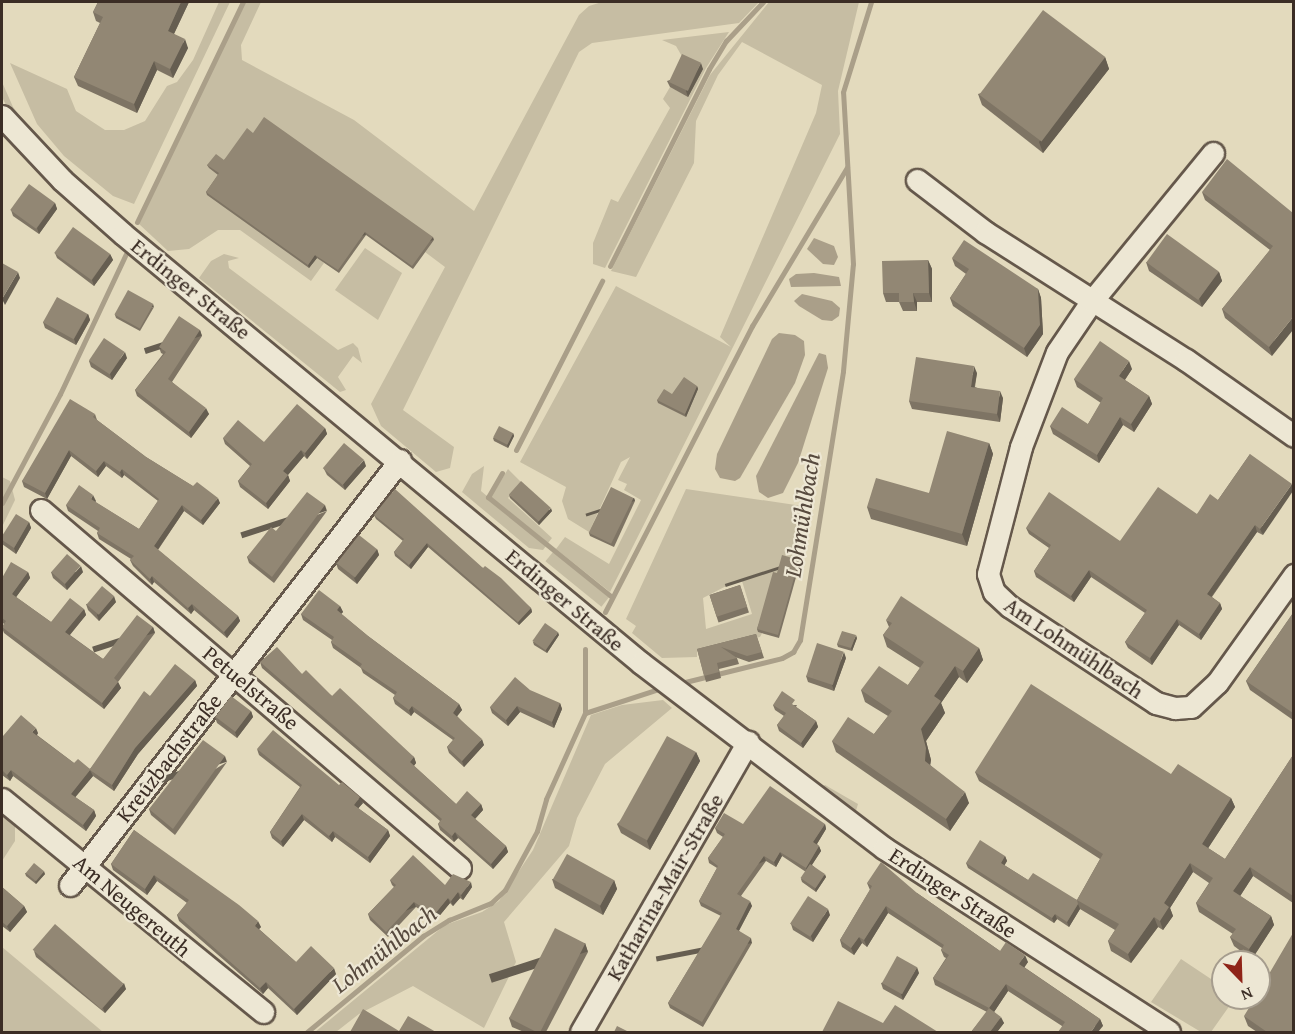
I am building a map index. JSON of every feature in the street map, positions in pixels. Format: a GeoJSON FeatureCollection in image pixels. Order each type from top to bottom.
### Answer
{"type":"FeatureCollection","features":[{"type":"Feature","properties":{"kind":"street","name":"Erdinger Straße"},"geometry":{"type":"LineString","coordinates":[[2,116],[62,180],[123,234],[400,460],[676,691],[748,742],[884,848],[1169,1032]]}},
{"type":"Feature","properties":{"kind":"street","name":"Am Lohmühlbach"},"geometry":{"type":"LineString","coordinates":[[1213,153],[1090,302],[1056,352],[1021,447],[990,559],[988,574],[994,592],[1156,703],[1175,708],[1191,706],[1217,683],[1293,575]]}},
{"type":"Feature","properties":{"kind":"street"},"geometry":{"type":"LineString","coordinates":[[917,180],[985,232],[1090,302],[1180,356],[1293,436]]}},
{"type":"Feature","properties":{"kind":"street","name":"Kreuzbachstraße"},"geometry":{"type":"LineString","coordinates":[[70,885],[400,460]]}},
{"type":"Feature","properties":{"kind":"street","name":"Petuelstraße"},"geometry":{"type":"LineString","coordinates":[[41,510],[460,868]]}},
{"type":"Feature","properties":{"kind":"street","name":"Katharina-Mair-Straße"},"geometry":{"type":"LineString","coordinates":[[581,1032],[748,742]]}},
{"type":"Feature","properties":{"kind":"street","name":"Am Neugereuth"},"geometry":{"type":"LineString","coordinates":[[2,799],[263,1012]]}},
{"type":"Feature","properties":{"kind":"shaded area"},"geometry":{"type":"Polygon","coordinates":[[[219,2],[230,2],[134,204],[113,196],[64,156],[37,124],[10,63],[67,89],[76,111],[105,130],[124,130],[145,121],[167,86],[177,82],[193,60],[219,2]]]}},
{"type":"Feature","properties":{"kind":"shaded area"},"geometry":{"type":"Polygon","coordinates":[[[243,2],[261,2],[241,45],[242,60],[354,120],[474,211],[579,15],[589,6],[602,2],[759,2],[739,23],[592,43],[579,52],[403,410],[454,447],[450,468],[436,472],[381,426],[371,404],[445,267],[425,252],[434,240],[220,176],[324,263],[311,281],[240,230],[218,230],[189,249],[168,251],[139,224],[243,2]]]}},
{"type":"Feature","properties":{"kind":"shaded area"},"geometry":{"type":"Polygon","coordinates":[[[769,2],[859,2],[838,91],[840,134],[610,592],[556,549],[565,537],[609,564],[641,500],[624,490],[627,484],[618,480],[630,457],[621,462],[589,532],[568,519],[562,501],[566,487],[520,462],[616,286],[731,347],[720,337],[816,113],[822,85],[742,42],[718,75],[696,121],[694,163],[636,277],[611,271],[710,75],[769,2]]]}},
{"type":"Feature","properties":{"kind":"shaded area"},"geometry":{"type":"Polygon","coordinates":[[[729,32],[706,68],[605,268],[593,264],[593,243],[611,199],[618,202],[670,108],[663,99],[670,87],[688,96],[684,60],[676,46],[662,40],[729,32]]]}},
{"type":"Feature","properties":{"kind":"shaded area"},"geometry":{"type":"Polygon","coordinates":[[[2,82],[13,107],[36,137],[6,105],[2,97],[2,82]]]}},
{"type":"Feature","properties":{"kind":"shaded area"},"geometry":{"type":"Polygon","coordinates":[[[814,238],[834,246],[838,257],[834,265],[823,264],[807,249],[814,238]]]}},
{"type":"Feature","properties":{"kind":"shaded area"},"geometry":{"type":"Polygon","coordinates":[[[365,248],[402,273],[378,320],[335,290],[365,248]]]}},
{"type":"Feature","properties":{"kind":"shaded area"},"geometry":{"type":"Polygon","coordinates":[[[224,254],[239,258],[228,261],[229,268],[338,350],[353,343],[358,348],[362,363],[353,356],[338,377],[346,390],[340,392],[199,278],[211,261],[224,254]]]}},
{"type":"Feature","properties":{"kind":"shaded area"},"geometry":{"type":"Polygon","coordinates":[[[814,273],[839,277],[841,286],[791,287],[789,279],[796,274],[814,273]]]}},
{"type":"Feature","properties":{"kind":"shaded area"},"geometry":{"type":"Polygon","coordinates":[[[802,294],[832,301],[840,308],[839,316],[832,321],[822,320],[794,301],[802,294]]]}},
{"type":"Feature","properties":{"kind":"shaded area"},"geometry":{"type":"Polygon","coordinates":[[[779,333],[795,335],[804,341],[805,355],[795,383],[740,478],[735,481],[720,478],[715,469],[717,454],[772,339],[779,333]]]}},
{"type":"Feature","properties":{"kind":"shaded area"},"geometry":{"type":"Polygon","coordinates":[[[819,353],[826,355],[828,368],[798,463],[783,493],[768,498],[759,492],[756,476],[819,353]]]}},
{"type":"Feature","properties":{"kind":"shaded area"},"geometry":{"type":"Polygon","coordinates":[[[484,466],[481,491],[546,546],[543,550],[529,548],[462,492],[472,474],[484,466]]]}},
{"type":"Feature","properties":{"kind":"shaded area"},"geometry":{"type":"Polygon","coordinates":[[[508,469],[522,483],[508,498],[552,538],[548,543],[491,497],[508,469]]]}},
{"type":"Feature","properties":{"kind":"shaded area"},"geometry":{"type":"Polygon","coordinates":[[[2,477],[10,481],[15,500],[2,527],[2,477]]]}},
{"type":"Feature","properties":{"kind":"shaded area"},"geometry":{"type":"Polygon","coordinates":[[[686,489],[809,507],[800,563],[760,637],[697,651],[697,657],[662,658],[632,633],[636,626],[626,619],[686,489]],[[736,581],[703,598],[706,629],[752,614],[742,581],[736,581]]]}},
{"type":"Feature","properties":{"kind":"shaded area"},"geometry":{"type":"Polygon","coordinates":[[[553,552],[609,597],[601,607],[545,561],[553,552]]]}},
{"type":"Feature","properties":{"kind":"shaded area"},"geometry":{"type":"Polygon","coordinates":[[[663,700],[672,708],[605,764],[577,818],[569,846],[504,922],[516,962],[484,1028],[413,986],[359,1014],[336,1032],[315,1032],[445,925],[482,912],[499,901],[533,850],[591,715],[622,705],[663,700]]]}},
{"type":"Feature","properties":{"kind":"shaded area"},"geometry":{"type":"Polygon","coordinates":[[[825,785],[858,804],[855,814],[823,786],[825,785]]]}},
{"type":"Feature","properties":{"kind":"shaded area"},"geometry":{"type":"Polygon","coordinates":[[[2,813],[15,825],[15,841],[2,861],[2,813]]]}},
{"type":"Feature","properties":{"kind":"shaded area"},"geometry":{"type":"Polygon","coordinates":[[[2,947],[8,952],[103,1032],[2,1032],[2,947]]]}},
{"type":"Feature","properties":{"kind":"shaded area"},"geometry":{"type":"Polygon","coordinates":[[[1181,959],[1211,979],[1211,1010],[1227,1010],[1211,1032],[1201,1032],[1151,1002],[1181,959]]]}},
{"type":"Feature","properties":{"kind":"building"},"geometry":{"type":"Polygon","coordinates":[[[98,2],[181,2],[168,31],[185,39],[170,69],[154,61],[134,104],[74,77],[103,17],[93,12],[98,2]]]}},
{"type":"Feature","properties":{"kind":"building"},"geometry":{"type":"Polygon","coordinates":[[[1043,10],[1105,57],[1042,142],[979,95],[1043,10]]]}},
{"type":"Feature","properties":{"kind":"building"},"geometry":{"type":"Polygon","coordinates":[[[682,54],[701,63],[688,91],[669,82],[682,54]]]}},
{"type":"Feature","properties":{"kind":"building"},"geometry":{"type":"Polygon","coordinates":[[[264,117],[433,237],[412,266],[365,232],[338,270],[315,255],[308,265],[206,192],[219,173],[207,165],[216,154],[224,160],[247,128],[253,133],[264,117]]]}},
{"type":"Feature","properties":{"kind":"building"},"geometry":{"type":"Polygon","coordinates":[[[1227,159],[1293,213],[1293,317],[1269,347],[1222,309],[1273,246],[1202,192],[1227,159]]]}},
{"type":"Feature","properties":{"kind":"building"},"geometry":{"type":"Polygon","coordinates":[[[29,184],[55,203],[36,229],[10,210],[29,184]]]}},
{"type":"Feature","properties":{"kind":"building"},"geometry":{"type":"Polygon","coordinates":[[[73,227],[110,254],[91,280],[54,253],[73,227]]]}},
{"type":"Feature","properties":{"kind":"building"},"geometry":{"type":"Polygon","coordinates":[[[1167,234],[1219,272],[1198,300],[1146,262],[1167,234]]]}},
{"type":"Feature","properties":{"kind":"building"},"geometry":{"type":"Polygon","coordinates":[[[964,240],[1038,289],[1040,325],[1024,348],[950,298],[969,269],[952,258],[964,240]]]}},
{"type":"Feature","properties":{"kind":"building"},"geometry":{"type":"Polygon","coordinates":[[[928,260],[929,293],[913,293],[914,302],[899,302],[899,293],[883,293],[882,261],[928,260]]]}},
{"type":"Feature","properties":{"kind":"building"},"geometry":{"type":"Polygon","coordinates":[[[2,263],[18,272],[2,299],[2,263]]]}},
{"type":"Feature","properties":{"kind":"building"},"geometry":{"type":"Polygon","coordinates":[[[128,290],[153,304],[140,329],[114,314],[128,290]]]}},
{"type":"Feature","properties":{"kind":"building"},"geometry":{"type":"Polygon","coordinates":[[[57,297],[88,314],[74,339],[43,322],[57,297]]]}},
{"type":"Feature","properties":{"kind":"building"},"geometry":{"type":"Polygon","coordinates":[[[179,316],[200,330],[168,379],[206,408],[189,432],[135,390],[166,352],[159,347],[179,316]]]}},
{"type":"Feature","properties":{"kind":"building"},"geometry":{"type":"Polygon","coordinates":[[[104,338],[125,352],[110,374],[89,360],[104,338]]]}},
{"type":"Feature","properties":{"kind":"building"},"geometry":{"type":"Polygon","coordinates":[[[1100,341],[1129,361],[1119,376],[1149,396],[1131,424],[1120,417],[1097,455],[1050,426],[1062,407],[1088,424],[1103,398],[1074,379],[1100,341]]]}},
{"type":"Feature","properties":{"kind":"building"},"geometry":{"type":"Polygon","coordinates":[[[916,357],[974,366],[971,387],[1000,391],[997,414],[909,401],[916,357]]]}},
{"type":"Feature","properties":{"kind":"building"},"geometry":{"type":"Polygon","coordinates":[[[684,377],[697,386],[685,414],[657,400],[664,389],[672,394],[684,377]]]}},
{"type":"Feature","properties":{"kind":"building"},"geometry":{"type":"Polygon","coordinates":[[[70,399],[95,414],[93,417],[146,457],[193,486],[197,482],[218,498],[201,520],[182,505],[154,546],[238,616],[224,632],[192,604],[188,608],[152,576],[150,579],[130,560],[134,556],[97,533],[100,528],[66,505],[79,485],[93,495],[91,499],[139,529],[159,499],[122,469],[120,472],[104,461],[96,471],[69,450],[45,493],[22,481],[70,399]]]}},
{"type":"Feature","properties":{"kind":"building"},"geometry":{"type":"Polygon","coordinates":[[[297,404],[325,428],[305,453],[301,450],[283,471],[288,475],[266,503],[238,481],[252,464],[223,438],[238,420],[264,442],[297,404]]]}},
{"type":"Feature","properties":{"kind":"building"},"geometry":{"type":"Polygon","coordinates":[[[499,426],[513,433],[507,445],[493,438],[499,426]]]}},
{"type":"Feature","properties":{"kind":"building"},"geometry":{"type":"Polygon","coordinates":[[[947,431],[989,443],[962,534],[867,507],[876,478],[929,493],[947,431]]]}},
{"type":"Feature","properties":{"kind":"building"},"geometry":{"type":"Polygon","coordinates":[[[344,443],[364,460],[343,485],[323,468],[344,443]]]}},
{"type":"Feature","properties":{"kind":"building"},"geometry":{"type":"Polygon","coordinates":[[[1250,454],[1292,484],[1260,529],[1255,525],[1207,594],[1220,603],[1199,634],[1177,619],[1150,658],[1125,642],[1147,610],[1089,570],[1071,596],[1034,571],[1051,545],[1026,528],[1049,492],[1120,541],[1158,487],[1197,514],[1210,494],[1218,500],[1250,454]]]}},
{"type":"Feature","properties":{"kind":"building"},"geometry":{"type":"Polygon","coordinates":[[[521,481],[551,508],[539,521],[509,494],[521,481]]]}},
{"type":"Feature","properties":{"kind":"building"},"geometry":{"type":"Polygon","coordinates":[[[611,487],[633,498],[611,544],[589,533],[611,487]]]}},
{"type":"Feature","properties":{"kind":"building"},"geometry":{"type":"Polygon","coordinates":[[[395,489],[483,568],[485,566],[501,578],[531,608],[518,622],[427,543],[409,565],[394,552],[404,539],[374,515],[395,489]]]}},
{"type":"Feature","properties":{"kind":"building"},"geometry":{"type":"Polygon","coordinates":[[[307,492],[325,505],[272,577],[247,557],[271,527],[276,531],[307,492]]]}},
{"type":"Feature","properties":{"kind":"building"},"geometry":{"type":"Polygon","coordinates":[[[16,514],[29,522],[14,548],[2,540],[2,536],[16,514]]]}},
{"type":"Feature","properties":{"kind":"building"},"geometry":{"type":"Polygon","coordinates":[[[359,535],[377,549],[355,578],[337,563],[359,535]]]}},
{"type":"Feature","properties":{"kind":"building"},"geometry":{"type":"Polygon","coordinates":[[[67,554],[81,566],[65,584],[51,572],[67,554]]]}},
{"type":"Feature","properties":{"kind":"building"},"geometry":{"type":"Polygon","coordinates":[[[782,555],[799,560],[778,635],[757,629],[773,572],[777,573],[782,555]]]}},
{"type":"Feature","properties":{"kind":"building"},"geometry":{"type":"Polygon","coordinates":[[[11,562],[28,572],[12,594],[51,622],[70,598],[84,609],[65,632],[103,659],[137,615],[153,627],[114,678],[118,682],[102,703],[2,627],[6,621],[2,618],[2,578],[11,562]]]}},
{"type":"Feature","properties":{"kind":"building"},"geometry":{"type":"Polygon","coordinates":[[[740,585],[747,607],[717,617],[710,595],[740,585]]]}},
{"type":"Feature","properties":{"kind":"building"},"geometry":{"type":"Polygon","coordinates":[[[102,586],[114,596],[99,615],[87,604],[102,586]]]}},
{"type":"Feature","properties":{"kind":"building"},"geometry":{"type":"Polygon","coordinates":[[[319,590],[340,606],[337,610],[368,636],[459,704],[453,713],[482,739],[462,761],[447,747],[455,738],[412,706],[409,710],[393,698],[397,692],[360,667],[362,664],[331,642],[334,637],[301,614],[319,590]]]}},
{"type":"Feature","properties":{"kind":"building"},"geometry":{"type":"Polygon","coordinates":[[[901,596],[979,648],[963,671],[955,666],[934,696],[941,701],[921,729],[926,748],[925,761],[965,792],[946,819],[832,741],[848,717],[874,734],[892,711],[861,690],[879,666],[908,685],[924,662],[883,635],[892,623],[886,620],[901,596]]]}},
{"type":"Feature","properties":{"kind":"building"},"geometry":{"type":"Polygon","coordinates":[[[1293,613],[1293,713],[1246,681],[1293,613]]]}},
{"type":"Feature","properties":{"kind":"building"},"geometry":{"type":"Polygon","coordinates":[[[545,623],[558,632],[545,650],[532,641],[545,623]]]}},
{"type":"Feature","properties":{"kind":"building"},"geometry":{"type":"Polygon","coordinates":[[[842,631],[856,635],[851,648],[837,644],[842,631]]]}},
{"type":"Feature","properties":{"kind":"building"},"geometry":{"type":"Polygon","coordinates":[[[756,634],[762,652],[747,656],[721,647],[737,658],[717,663],[719,672],[704,676],[697,649],[756,634]]]}},
{"type":"Feature","properties":{"kind":"building"},"geometry":{"type":"Polygon","coordinates":[[[817,643],[844,652],[833,685],[806,676],[817,643]]]}},
{"type":"Feature","properties":{"kind":"building"},"geometry":{"type":"Polygon","coordinates":[[[277,647],[302,674],[306,670],[332,696],[340,688],[414,757],[410,762],[456,804],[467,791],[481,804],[471,815],[506,846],[491,864],[455,832],[452,836],[438,824],[442,819],[260,662],[277,647]]]}},
{"type":"Feature","properties":{"kind":"building"},"geometry":{"type":"Polygon","coordinates":[[[175,664],[195,680],[135,748],[112,785],[90,770],[71,794],[94,810],[83,825],[11,770],[7,775],[2,770],[2,735],[21,715],[36,728],[32,732],[74,763],[78,759],[90,769],[144,691],[150,696],[175,664]]]}},
{"type":"Feature","properties":{"kind":"building"},"geometry":{"type":"Polygon","coordinates":[[[515,677],[530,690],[560,703],[552,722],[517,706],[506,720],[490,707],[515,677]]]}},
{"type":"Feature","properties":{"kind":"building"},"geometry":{"type":"Polygon","coordinates":[[[1031,684],[1171,774],[1178,764],[1231,798],[1202,844],[1225,859],[1293,755],[1293,896],[1250,867],[1233,891],[1271,916],[1249,949],[1230,937],[1236,929],[1196,903],[1213,878],[1190,863],[1164,903],[1169,907],[1160,921],[1154,917],[1128,954],[1108,941],[1119,924],[1077,900],[1103,854],[975,772],[1031,684]]]}},
{"type":"Feature","properties":{"kind":"building"},"geometry":{"type":"Polygon","coordinates":[[[782,691],[795,700],[792,704],[816,721],[801,743],[777,725],[786,713],[773,705],[782,691]]]}},
{"type":"Feature","properties":{"kind":"building"},"geometry":{"type":"Polygon","coordinates":[[[231,696],[251,711],[235,732],[215,717],[231,696]]]}},
{"type":"Feature","properties":{"kind":"building"},"geometry":{"type":"Polygon","coordinates":[[[273,730],[339,785],[342,782],[360,797],[354,805],[388,830],[368,857],[333,831],[329,836],[302,814],[281,841],[270,832],[302,785],[257,749],[273,730]]]}},
{"type":"Feature","properties":{"kind":"building"},"geometry":{"type":"Polygon","coordinates":[[[667,736],[696,752],[647,840],[618,824],[667,736]]]}},
{"type":"Feature","properties":{"kind":"building"},"geometry":{"type":"Polygon","coordinates":[[[203,740],[225,756],[173,829],[149,809],[203,740]]]}},
{"type":"Feature","properties":{"kind":"building"},"geometry":{"type":"Polygon","coordinates":[[[770,786],[825,824],[813,842],[819,846],[806,868],[780,852],[774,862],[764,856],[737,894],[750,901],[736,929],[751,938],[702,1022],[668,1003],[722,913],[699,901],[718,866],[708,858],[725,834],[715,828],[724,813],[743,824],[770,786]]]}},
{"type":"Feature","properties":{"kind":"building"},"geometry":{"type":"Polygon","coordinates":[[[134,830],[239,905],[258,921],[255,926],[296,962],[311,946],[334,968],[294,1009],[266,982],[260,988],[177,915],[189,900],[154,875],[145,889],[111,864],[134,830]]]}},
{"type":"Feature","properties":{"kind":"building"},"geometry":{"type":"Polygon","coordinates":[[[980,840],[1005,856],[1001,863],[1028,880],[1033,873],[1077,900],[1078,904],[1067,922],[1055,914],[1052,918],[966,863],[980,840]]]}},
{"type":"Feature","properties":{"kind":"building"},"geometry":{"type":"Polygon","coordinates":[[[567,854],[614,880],[600,906],[553,879],[567,854]]]}},
{"type":"Feature","properties":{"kind":"building"},"geometry":{"type":"Polygon","coordinates":[[[413,855],[445,885],[453,874],[471,882],[461,895],[458,892],[451,901],[448,898],[434,915],[414,902],[386,932],[368,914],[396,885],[390,880],[413,855]]]}},
{"type":"Feature","properties":{"kind":"building"},"geometry":{"type":"Polygon","coordinates":[[[881,862],[917,893],[1000,951],[1006,942],[1025,955],[1019,964],[1100,1019],[1091,1032],[1058,1032],[1065,1022],[1006,984],[989,1008],[933,978],[949,955],[941,950],[944,945],[886,906],[864,940],[859,937],[851,948],[840,940],[872,886],[867,883],[881,862]]]}},
{"type":"Feature","properties":{"kind":"building"},"geometry":{"type":"Polygon","coordinates":[[[34,863],[44,871],[36,881],[26,873],[34,863]]]}},
{"type":"Feature","properties":{"kind":"building"},"geometry":{"type":"Polygon","coordinates":[[[810,864],[825,874],[815,888],[800,878],[810,864]]]}},
{"type":"Feature","properties":{"kind":"building"},"geometry":{"type":"Polygon","coordinates":[[[2,887],[24,906],[7,926],[2,922],[2,887]]]}},
{"type":"Feature","properties":{"kind":"building"},"geometry":{"type":"Polygon","coordinates":[[[808,896],[828,909],[810,937],[790,924],[808,896]]]}},
{"type":"Feature","properties":{"kind":"building"},"geometry":{"type":"Polygon","coordinates":[[[55,924],[124,984],[101,1009],[33,950],[55,924]]]}},
{"type":"Feature","properties":{"kind":"building"},"geometry":{"type":"Polygon","coordinates":[[[555,928],[585,943],[540,1032],[509,1018],[555,928]]]}},
{"type":"Feature","properties":{"kind":"building"},"geometry":{"type":"Polygon","coordinates":[[[1293,933],[1293,1032],[1267,1032],[1244,1016],[1248,1010],[1271,1010],[1271,971],[1293,933]]]}},
{"type":"Feature","properties":{"kind":"building"},"geometry":{"type":"Polygon","coordinates":[[[897,956],[917,967],[902,994],[882,983],[897,956]]]}},
{"type":"Feature","properties":{"kind":"building"},"geometry":{"type":"Polygon","coordinates":[[[838,1001],[883,1023],[895,1005],[938,1032],[822,1032],[838,1001]]]}},
{"type":"Feature","properties":{"kind":"building"},"geometry":{"type":"Polygon","coordinates":[[[989,1008],[1001,1017],[990,1032],[971,1032],[989,1008]]]}},
{"type":"Feature","properties":{"kind":"building"},"geometry":{"type":"Polygon","coordinates":[[[363,1009],[399,1031],[408,1016],[436,1032],[350,1032],[363,1009]]]}},
{"type":"Feature","properties":{"kind":"building"},"geometry":{"type":"Polygon","coordinates":[[[617,1026],[629,1032],[614,1032],[617,1026]]]}},
{"type":"Feature","properties":{"kind":"waterway"},"geometry":{"type":"LineString","coordinates":[[137,222],[243,2]]}},
{"type":"Feature","properties":{"kind":"waterway","name":"Lohmühlbach"},"geometry":{"type":"LineString","coordinates":[[610,266],[709,69],[726,41],[763,2]]}},
{"type":"Feature","properties":{"kind":"waterway","name":"Lohmühlbach"},"geometry":{"type":"LineString","coordinates":[[677,684],[782,658],[793,652],[800,640],[843,371],[853,264],[843,92],[871,2]]}},
{"type":"Feature","properties":{"kind":"waterway","name":"Lohmühlbach"},"geometry":{"type":"LineString","coordinates":[[605,612],[752,326],[847,167]]}},
{"type":"Feature","properties":{"kind":"waterway"},"geometry":{"type":"LineString","coordinates":[[2,503],[60,394],[126,254]]}},
{"type":"Feature","properties":{"kind":"waterway","name":"Lohmühlbach"},"geometry":{"type":"LineString","coordinates":[[516,450],[602,281]]}},
{"type":"Feature","properties":{"kind":"waterway","name":"Lohmühlbach"},"geometry":{"type":"LineString","coordinates":[[502,473],[488,497],[612,597]]}},
{"type":"Feature","properties":{"kind":"waterway","name":"Lohmühlbach"},"geometry":{"type":"LineString","coordinates":[[585,649],[585,713]]}},
{"type":"Feature","properties":{"kind":"waterway","name":"Lohmühlbach"},"geometry":{"type":"LineString","coordinates":[[307,1032],[423,936],[449,920],[491,903],[505,890],[537,831],[546,799],[585,713],[662,688]]}}]}
